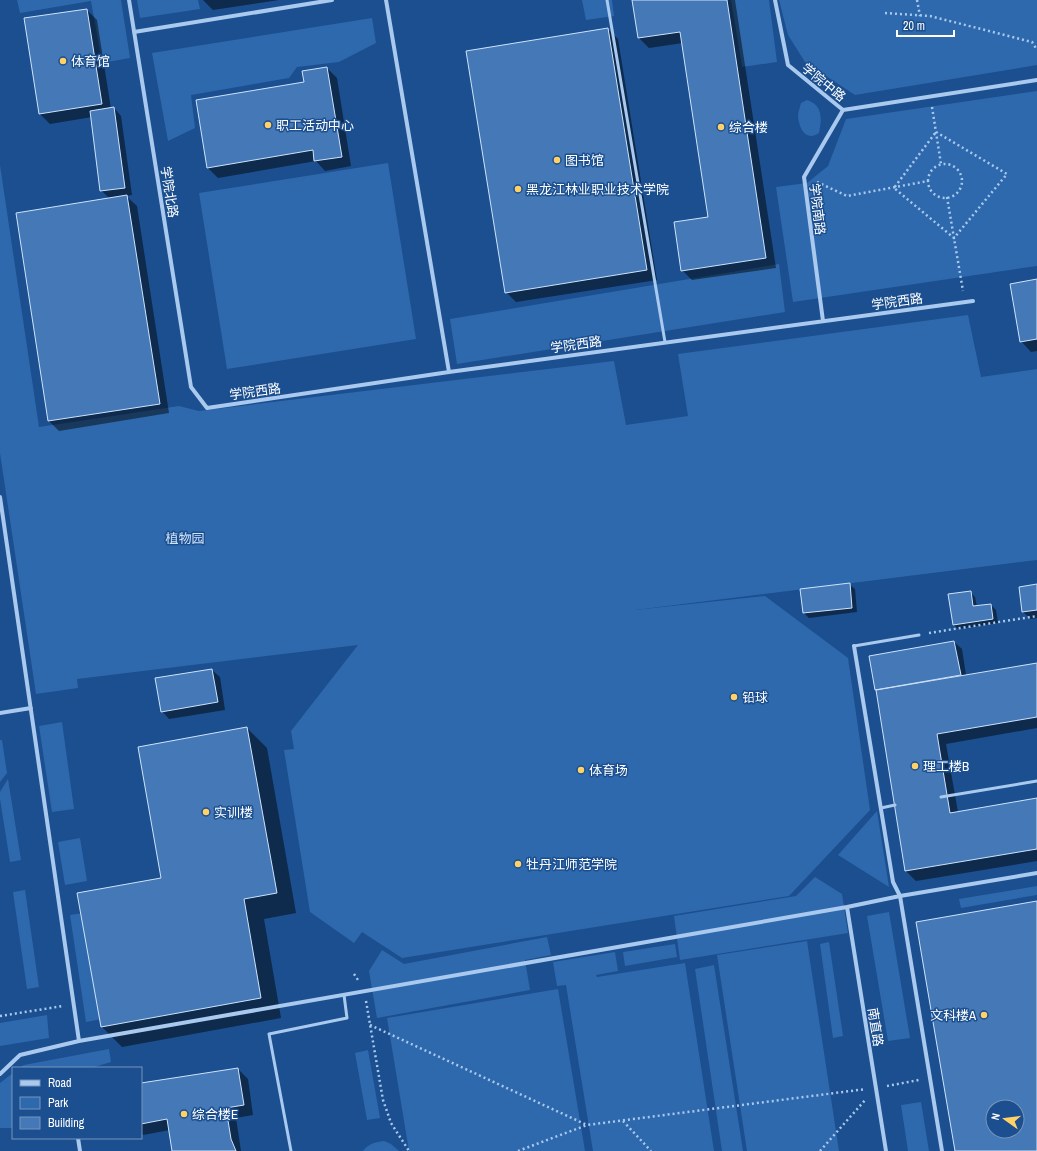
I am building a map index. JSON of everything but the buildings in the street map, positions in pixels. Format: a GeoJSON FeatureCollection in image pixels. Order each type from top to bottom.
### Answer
{"type":"FeatureCollection","features":[{"type":"Feature","properties":{"kind":"street","name":"学院北路"},"geometry":{"type":"LineString","coordinates":[[128,0],[191,386]]}},
{"type":"Feature","properties":{"kind":"street"},"geometry":{"type":"LineString","coordinates":[[134,32],[332,0]]}},
{"type":"Feature","properties":{"kind":"street"},"geometry":{"type":"LineString","coordinates":[[386,0],[449,372]]}},
{"type":"Feature","properties":{"kind":"street","name":"学院中路"},"geometry":{"type":"LineString","coordinates":[[775,0],[788,65],[843,110]]}},
{"type":"Feature","properties":{"kind":"street"},"geometry":{"type":"LineString","coordinates":[[843,110],[1037,80]]}},
{"type":"Feature","properties":{"kind":"street","name":"学院南路"},"geometry":{"type":"LineString","coordinates":[[823,321],[804,176],[843,110]]}},
{"type":"Feature","properties":{"kind":"street","name":"学院西路"},"geometry":{"type":"LineString","coordinates":[[191,386],[208,408],[449,372],[973,301]]}},
{"type":"Feature","properties":{"kind":"street"},"geometry":{"type":"LineString","coordinates":[[0,497],[79,1041]]}},
{"type":"Feature","properties":{"kind":"street"},"geometry":{"type":"LineString","coordinates":[[854,646],[893,882],[900,896],[942,1151]]}},
{"type":"Feature","properties":{"kind":"street"},"geometry":{"type":"LineString","coordinates":[[0,713],[31,708]]}},
{"type":"Feature","properties":{"kind":"street"},"geometry":{"type":"LineString","coordinates":[[0,1074],[20,1056],[79,1041],[1037,873]]}},
{"type":"Feature","properties":{"kind":"street","name":"南直路"},"geometry":{"type":"LineString","coordinates":[[847,907],[886,1151]]}},
{"type":"Feature","properties":{"kind":"street"},"geometry":{"type":"LineString","coordinates":[[78,1139],[80,1151]]}},
{"type":"Feature","properties":{"kind":"lane"},"geometry":{"type":"LineString","coordinates":[[606,0],[665,342]]}},
{"type":"Feature","properties":{"kind":"lane"},"geometry":{"type":"LineString","coordinates":[[854,646],[919,635]]}},
{"type":"Feature","properties":{"kind":"lane"},"geometry":{"type":"LineString","coordinates":[[941,797],[1037,781]]}},
{"type":"Feature","properties":{"kind":"lane"},"geometry":{"type":"LineString","coordinates":[[881,808],[895,805]]}},
{"type":"Feature","properties":{"kind":"lane"},"geometry":{"type":"LineString","coordinates":[[291,1151],[269,1034],[347,1018],[344,995]]}},
{"type":"Feature","properties":{"kind":"path"},"geometry":{"type":"LineString","coordinates":[[917,0],[920,16]]}},
{"type":"Feature","properties":{"kind":"path"},"geometry":{"type":"LineString","coordinates":[[885,13],[930,16],[1032,42],[1037,50]]}},
{"type":"Feature","properties":{"kind":"path"},"geometry":{"type":"LineString","coordinates":[[930,97],[940,164]]}},
{"type":"Feature","properties":{"kind":"path"},"geometry":{"type":"LineString","coordinates":[[894,188],[936,132]]}},
{"type":"Feature","properties":{"kind":"path"},"geometry":{"type":"LineString","coordinates":[[936,132],[1007,174],[954,238]]}},
{"type":"Feature","properties":{"kind":"path"},"geometry":{"type":"LineString","coordinates":[[940,164],[951,165],[956,168],[961,177],[960,188],[957,192],[947,197],[936,195],[929,187],[929,176],[940,164]]}},
{"type":"Feature","properties":{"kind":"path"},"geometry":{"type":"LineString","coordinates":[[804,176],[847,196],[928,181]]}},
{"type":"Feature","properties":{"kind":"path"},"geometry":{"type":"LineString","coordinates":[[894,188],[954,238]]}},
{"type":"Feature","properties":{"kind":"path"},"geometry":{"type":"LineString","coordinates":[[947,197],[965,302]]}},
{"type":"Feature","properties":{"kind":"path"},"geometry":{"type":"LineString","coordinates":[[919,635],[1037,616]]}},
{"type":"Feature","properties":{"kind":"path"},"geometry":{"type":"LineString","coordinates":[[365,991],[383,1100],[391,1123],[409,1151]]}},
{"type":"Feature","properties":{"kind":"path"},"geometry":{"type":"LineString","coordinates":[[0,1016],[73,1004]]}},
{"type":"Feature","properties":{"kind":"path"},"geometry":{"type":"LineString","coordinates":[[370,1025],[587,1125]]}},
{"type":"Feature","properties":{"kind":"path"},"geometry":{"type":"LineString","coordinates":[[518,1151],[587,1125],[876,1088],[930,1078]]}},
{"type":"Feature","properties":{"kind":"path"},"geometry":{"type":"LineString","coordinates":[[820,1151],[876,1088]]}},
{"type":"Feature","properties":{"kind":"path"},"geometry":{"type":"LineString","coordinates":[[623,1121],[651,1151]]}},
{"type":"Feature","properties":{"kind":"green space"},"geometry":{"type":"Polygon","coordinates":[[[17,0],[121,0],[130,58],[102,63],[91,1],[20,13],[17,0]]]}},
{"type":"Feature","properties":{"kind":"green space"},"geometry":{"type":"Polygon","coordinates":[[[137,0],[198,0],[200,9],[140,18],[137,0]]]}},
{"type":"Feature","properties":{"kind":"green space"},"geometry":{"type":"Polygon","coordinates":[[[582,0],[612,0],[614,16],[586,20],[582,0]]]}},
{"type":"Feature","properties":{"kind":"green space"},"geometry":{"type":"Polygon","coordinates":[[[731,0],[769,0],[777,62],[742,67],[731,0]]]}},
{"type":"Feature","properties":{"kind":"green space"},"geometry":{"type":"Polygon","coordinates":[[[779,0],[1037,0],[1037,65],[855,95],[805,62],[788,35],[779,0]]]}},
{"type":"Feature","properties":{"kind":"green space"},"geometry":{"type":"Polygon","coordinates":[[[372,18],[376,43],[339,62],[297,67],[289,78],[191,95],[195,128],[168,141],[152,53],[372,18]]]}},
{"type":"Feature","properties":{"kind":"green space"},"geometry":{"type":"Polygon","coordinates":[[[1037,91],[1037,266],[793,302],[776,187],[807,183],[828,166],[846,119],[1037,91]]]}},
{"type":"Feature","properties":{"kind":"green space"},"geometry":{"type":"Polygon","coordinates":[[[807,100],[816,105],[819,109],[821,118],[819,133],[810,136],[804,133],[800,125],[798,114],[801,103],[807,100]]]}},
{"type":"Feature","properties":{"kind":"green space"},"geometry":{"type":"Polygon","coordinates":[[[388,163],[416,339],[227,369],[199,193],[388,163]]]}},
{"type":"Feature","properties":{"kind":"green space","name":"植物园"},"geometry":{"type":"Polygon","coordinates":[[[0,165],[39,427],[179,406],[199,411],[614,361],[626,425],[688,416],[678,354],[968,315],[981,377],[1037,369],[1037,560],[635,610],[765,596],[848,658],[870,810],[789,896],[402,958],[362,932],[354,943],[310,912],[284,750],[294,749],[291,731],[358,645],[77,679],[78,688],[36,694],[0,453],[0,165]]]}},
{"type":"Feature","properties":{"kind":"green space"},"geometry":{"type":"Polygon","coordinates":[[[779,264],[785,312],[457,364],[450,319],[779,264]]]}},
{"type":"Feature","properties":{"kind":"green space"},"geometry":{"type":"Polygon","coordinates":[[[62,722],[74,809],[52,812],[39,726],[62,722]]]}},
{"type":"Feature","properties":{"kind":"green space"},"geometry":{"type":"Polygon","coordinates":[[[0,740],[2,740],[7,773],[0,782],[0,740]]]}},
{"type":"Feature","properties":{"kind":"green space"},"geometry":{"type":"Polygon","coordinates":[[[8,779],[21,860],[10,862],[0,799],[0,792],[8,779]]]}},
{"type":"Feature","properties":{"kind":"green space"},"geometry":{"type":"Polygon","coordinates":[[[877,811],[889,887],[838,855],[877,811]]]}},
{"type":"Feature","properties":{"kind":"green space"},"geometry":{"type":"Polygon","coordinates":[[[80,838],[87,881],[65,885],[58,842],[80,838]]]}},
{"type":"Feature","properties":{"kind":"green space"},"geometry":{"type":"Polygon","coordinates":[[[815,877],[842,894],[848,933],[680,960],[674,916],[796,896],[815,877]]]}},
{"type":"Feature","properties":{"kind":"green space"},"geometry":{"type":"Polygon","coordinates":[[[1037,886],[1037,895],[961,908],[959,899],[1037,886]]]}},
{"type":"Feature","properties":{"kind":"green space"},"geometry":{"type":"Polygon","coordinates":[[[25,890],[39,987],[27,989],[13,892],[25,890]]]}},
{"type":"Feature","properties":{"kind":"green space"},"geometry":{"type":"Polygon","coordinates":[[[91,912],[107,1018],[86,1022],[70,915],[91,912]]]}},
{"type":"Feature","properties":{"kind":"green space"},"geometry":{"type":"Polygon","coordinates":[[[889,912],[910,1038],[888,1041],[867,916],[889,912]]]}},
{"type":"Feature","properties":{"kind":"green space"},"geometry":{"type":"Polygon","coordinates":[[[547,937],[551,955],[525,960],[530,990],[377,1018],[369,971],[382,950],[404,964],[547,937]]]}},
{"type":"Feature","properties":{"kind":"green space"},"geometry":{"type":"Polygon","coordinates":[[[807,941],[839,1151],[747,1151],[717,955],[807,941]]]}},
{"type":"Feature","properties":{"kind":"green space"},"geometry":{"type":"Polygon","coordinates":[[[829,942],[843,1036],[833,1038],[820,944],[829,942]]]}},
{"type":"Feature","properties":{"kind":"green space"},"geometry":{"type":"Polygon","coordinates":[[[675,944],[677,957],[625,966],[623,952],[675,944]]]}},
{"type":"Feature","properties":{"kind":"green space"},"geometry":{"type":"Polygon","coordinates":[[[615,952],[618,971],[596,975],[597,977],[685,963],[714,1151],[593,1151],[566,985],[557,986],[553,962],[615,952]]]}},
{"type":"Feature","properties":{"kind":"green space"},"geometry":{"type":"Polygon","coordinates":[[[714,965],[743,1151],[722,1151],[695,969],[714,965]]]}},
{"type":"Feature","properties":{"kind":"green space"},"geometry":{"type":"Polygon","coordinates":[[[558,989],[585,1151],[409,1151],[387,1018],[558,989]]]}},
{"type":"Feature","properties":{"kind":"green space"},"geometry":{"type":"Polygon","coordinates":[[[47,1015],[49,1038],[0,1046],[0,1023],[47,1015]]]}},
{"type":"Feature","properties":{"kind":"green space"},"geometry":{"type":"Polygon","coordinates":[[[109,1049],[111,1062],[94,1067],[21,1067],[24,1065],[109,1049]]]}},
{"type":"Feature","properties":{"kind":"green space"},"geometry":{"type":"Polygon","coordinates":[[[368,1050],[380,1118],[367,1120],[355,1053],[368,1050]]]}},
{"type":"Feature","properties":{"kind":"green space"},"geometry":{"type":"Polygon","coordinates":[[[12,1074],[12,1128],[0,1128],[0,1083],[12,1074]]]}},
{"type":"Feature","properties":{"kind":"green space"},"geometry":{"type":"Polygon","coordinates":[[[921,1102],[929,1151],[908,1151],[901,1105],[921,1102]]]}},
{"type":"Feature","properties":{"kind":"green space"},"geometry":{"type":"Polygon","coordinates":[[[384,1141],[391,1144],[399,1151],[363,1151],[372,1144],[384,1141]]]}},
{"type":"Feature","properties":{"kind":"place","name":"体育馆"},"geometry":{"type":"Point","coordinates":[63,61]}},
{"type":"Feature","properties":{"kind":"place","name":"职工活动中心"},"geometry":{"type":"Point","coordinates":[268,125]}},
{"type":"Feature","properties":{"kind":"place","name":"综合楼"},"geometry":{"type":"Point","coordinates":[721,127]}},
{"type":"Feature","properties":{"kind":"place","name":"图书馆"},"geometry":{"type":"Point","coordinates":[557,160]}},
{"type":"Feature","properties":{"kind":"place","name":"黑龙江林业职业技术学院"},"geometry":{"type":"Point","coordinates":[518,189]}},
{"type":"Feature","properties":{"kind":"place","name":"铅球"},"geometry":{"type":"Point","coordinates":[734,697]}},
{"type":"Feature","properties":{"kind":"place","name":"理工楼B"},"geometry":{"type":"Point","coordinates":[915,766]}},
{"type":"Feature","properties":{"kind":"place","name":"体育场"},"geometry":{"type":"Point","coordinates":[581,770]}},
{"type":"Feature","properties":{"kind":"place","name":"实训楼"},"geometry":{"type":"Point","coordinates":[206,812]}},
{"type":"Feature","properties":{"kind":"place","name":"牡丹江师范学院"},"geometry":{"type":"Point","coordinates":[518,864]}},
{"type":"Feature","properties":{"kind":"place","name":"文科楼A"},"geometry":{"type":"Point","coordinates":[984,1015]}},
{"type":"Feature","properties":{"kind":"place","name":"综合楼E"},"geometry":{"type":"Point","coordinates":[184,1114]}}]}
